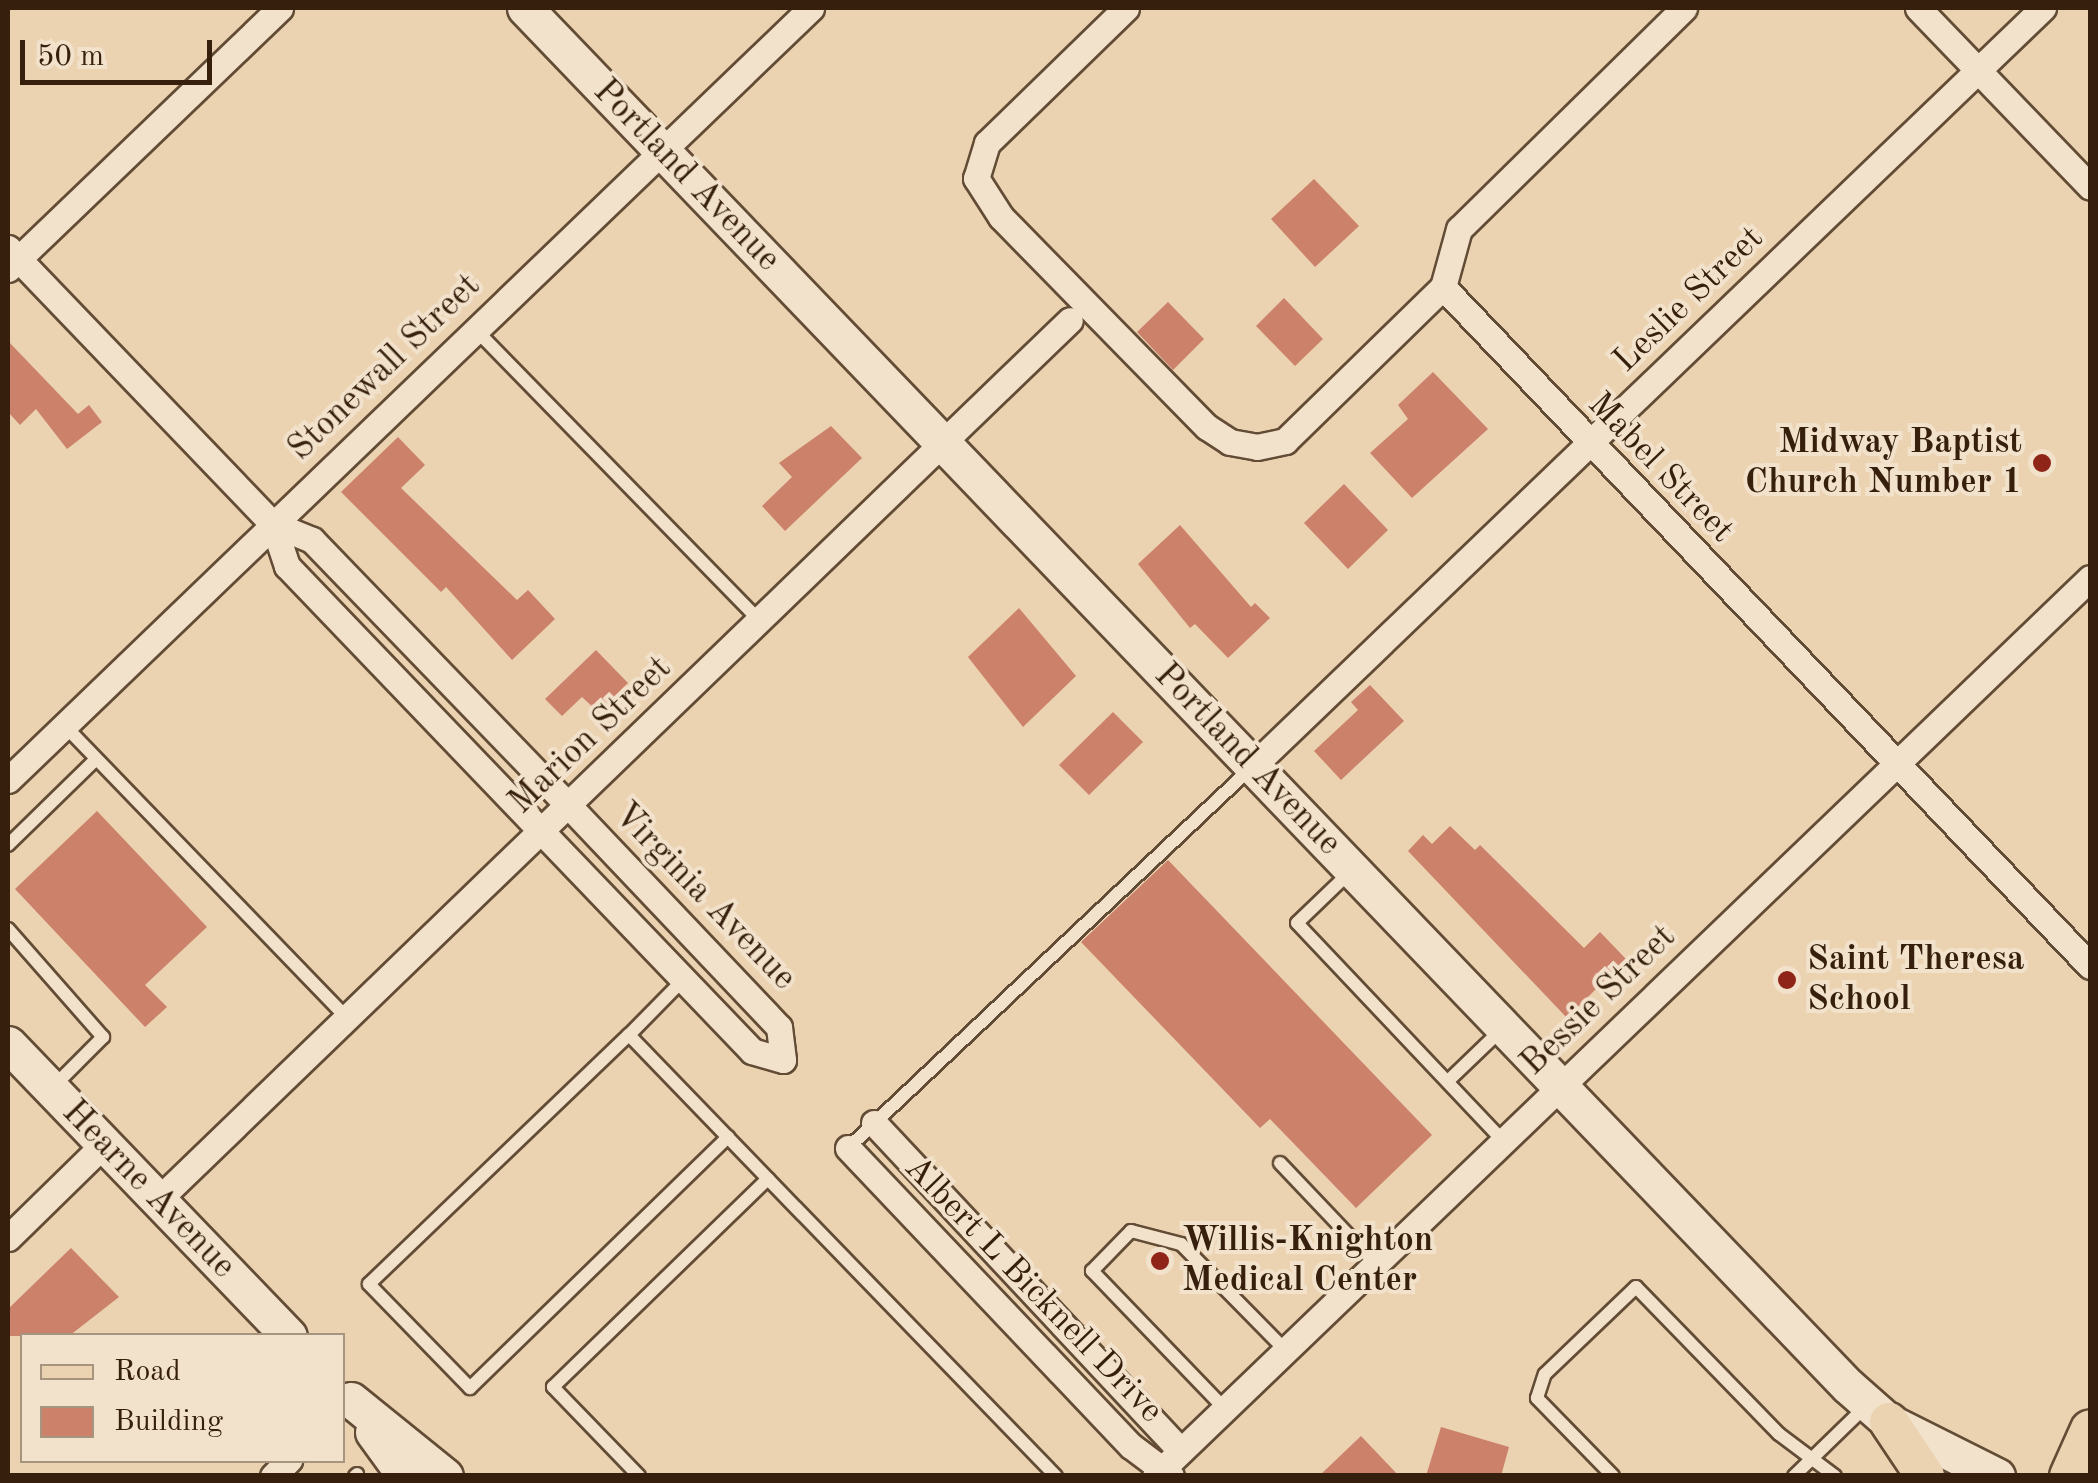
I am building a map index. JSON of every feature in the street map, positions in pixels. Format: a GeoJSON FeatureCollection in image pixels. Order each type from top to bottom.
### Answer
{"type":"FeatureCollection","features":[{"type":"Feature","properties":{"kind":"main road"},"geometry":{"type":"LineString","coordinates":[[1878,1413],[1924,1476]]}},
{"type":"Feature","properties":{"kind":"main road"},"geometry":{"type":"LineString","coordinates":[[2069,1476],[2090,1429]]}},
{"type":"Feature","properties":{"kind":"street"},"geometry":{"type":"LineString","coordinates":[[11,259],[280,8]]}},
{"type":"Feature","properties":{"kind":"street","name":"Portland Avenue"},"geometry":{"type":"LineString","coordinates":[[524,8],[1878,1413],[1997,1476]]}},
{"type":"Feature","properties":{"kind":"street","name":"Stonewall Street"},"geometry":{"type":"LineString","coordinates":[[8,780],[811,8]]}},
{"type":"Feature","properties":{"kind":"street"},"geometry":{"type":"LineString","coordinates":[[1126,8],[987,143],[976,178],[1001,216],[1207,427],[1230,442],[1257,447],[1285,441],[1443,286],[1459,229],[1684,8]]}},
{"type":"Feature","properties":{"kind":"street"},"geometry":{"type":"LineString","coordinates":[[1918,8],[2090,187]]}},
{"type":"Feature","properties":{"kind":"street","name":"Leslie Street"},"geometry":{"type":"LineString","coordinates":[[1253,766],[2043,8]]}},
{"type":"Feature","properties":{"kind":"street","name":"Virginia Avenue"},"geometry":{"type":"LineString","coordinates":[[11,259],[273,524],[312,540],[569,806],[778,1026],[784,1060],[752,1051],[287,566],[273,524]]}},
{"type":"Feature","properties":{"kind":"street","name":"Mabel Street"},"geometry":{"type":"LineString","coordinates":[[1443,286],[1588,445],[2090,966]]}},
{"type":"Feature","properties":{"kind":"street","name":"Marion Street"},"geometry":{"type":"LineString","coordinates":[[158,1200],[946,446],[1070,320]]}},
{"type":"Feature","properties":{"kind":"street","name":"Bessie Street"},"geometry":{"type":"LineString","coordinates":[[1168,1467],[2090,578]]}},
{"type":"Feature","properties":{"kind":"street","name":"Hearne Avenue"},"geometry":{"type":"LineString","coordinates":[[8,1044],[286,1333]]}},
{"type":"Feature","properties":{"kind":"street","name":"Albert L Bicknell Drive"},"geometry":{"type":"LineString","coordinates":[[874,1123],[1168,1467]]}},
{"type":"Feature","properties":{"kind":"street"},"geometry":{"type":"LineString","coordinates":[[8,1238],[104,1144]]}},
{"type":"Feature","properties":{"kind":"street","name":"Albert L Bicknell Drive"},"geometry":{"type":"LineString","coordinates":[[848,1148],[1131,1446],[1168,1467]]}},
{"type":"Feature","properties":{"kind":"street"},"geometry":{"type":"LineString","coordinates":[[345,1400],[405,1476]]}},
{"type":"Feature","properties":{"kind":"street"},"geometry":{"type":"LineString","coordinates":[[345,1400],[445,1476]]}},
{"type":"Feature","properties":{"kind":"lane"},"geometry":{"type":"LineString","coordinates":[[476,330],[761,622]]}},
{"type":"Feature","properties":{"kind":"lane"},"geometry":{"type":"LineString","coordinates":[[64,725],[347,1018]]}},
{"type":"Feature","properties":{"kind":"lane"},"geometry":{"type":"LineString","coordinates":[[8,846],[96,758]]}},
{"type":"Feature","properties":{"kind":"lane"},"geometry":{"type":"LineString","coordinates":[[848,1148],[1253,766]]}},
{"type":"Feature","properties":{"kind":"lane"},"geometry":{"type":"LineString","coordinates":[[1352,870],[1298,923],[1504,1142]]}},
{"type":"Feature","properties":{"kind":"lane"},"geometry":{"type":"LineString","coordinates":[[8,929],[104,1037],[51,1089]]}},
{"type":"Feature","properties":{"kind":"lane"},"geometry":{"type":"LineString","coordinates":[[684,978],[369,1284],[470,1388],[728,1137]]}},
{"type":"Feature","properties":{"kind":"lane"},"geometry":{"type":"LineString","coordinates":[[1448,1082],[1504,1028]]}},
{"type":"Feature","properties":{"kind":"lane"},"geometry":{"type":"LineString","coordinates":[[629,1035],[1056,1476]]}},
{"type":"Feature","properties":{"kind":"lane"},"geometry":{"type":"LineString","coordinates":[[1280,1164],[1376,1264]]}},
{"type":"Feature","properties":{"kind":"lane"},"geometry":{"type":"LineString","coordinates":[[639,1476],[553,1387],[768,1179]]}},
{"type":"Feature","properties":{"kind":"lane"},"geometry":{"type":"LineString","coordinates":[[1224,1409],[1092,1271],[1131,1231],[1181,1244],[1286,1350]]}},
{"type":"Feature","properties":{"kind":"lane"},"geometry":{"type":"LineString","coordinates":[[1613,1476],[1538,1398],[1545,1374],[1636,1286],[1780,1434],[1815,1455],[1835,1476]]}},
{"type":"Feature","properties":{"kind":"lane"},"geometry":{"type":"LineString","coordinates":[[1794,1476],[1815,1455],[1878,1413]]}},
{"type":"Feature","properties":{"kind":"building"},"geometry":{"type":"Polygon","coordinates":[[[1314,179],[1359,226],[1315,267],[1271,219],[1314,179]]]}},
{"type":"Feature","properties":{"kind":"building"},"geometry":{"type":"Polygon","coordinates":[[[1284,298],[1323,339],[1295,366],[1256,326],[1284,298]]]}},
{"type":"Feature","properties":{"kind":"building"},"geometry":{"type":"Polygon","coordinates":[[[1168,302],[1204,339],[1173,370],[1137,332],[1168,302]]]}},
{"type":"Feature","properties":{"kind":"building"},"geometry":{"type":"Polygon","coordinates":[[[8,341],[78,414],[89,405],[102,422],[67,449],[36,409],[20,425],[8,412],[8,341]]]}},
{"type":"Feature","properties":{"kind":"building"},"geometry":{"type":"Polygon","coordinates":[[[1433,372],[1488,429],[1412,498],[1370,453],[1408,419],[1398,405],[1433,372]]]}},
{"type":"Feature","properties":{"kind":"building"},"geometry":{"type":"Polygon","coordinates":[[[831,426],[862,458],[785,531],[762,506],[792,477],[779,463],[831,426]]]}},
{"type":"Feature","properties":{"kind":"building"},"geometry":{"type":"Polygon","coordinates":[[[398,437],[425,465],[401,488],[517,600],[528,590],[555,619],[512,660],[446,587],[441,592],[341,492],[398,437]]]}},
{"type":"Feature","properties":{"kind":"building"},"geometry":{"type":"Polygon","coordinates":[[[1344,484],[1388,530],[1348,569],[1304,523],[1344,484]]]}},
{"type":"Feature","properties":{"kind":"building"},"geometry":{"type":"Polygon","coordinates":[[[1180,525],[1251,607],[1255,603],[1270,618],[1228,658],[1195,624],[1190,628],[1138,564],[1180,525]]]}},
{"type":"Feature","properties":{"kind":"building"},"geometry":{"type":"Polygon","coordinates":[[[1019,608],[1076,676],[1023,727],[968,657],[1019,608]]]}},
{"type":"Feature","properties":{"kind":"building"},"geometry":{"type":"Polygon","coordinates":[[[596,650],[628,683],[598,712],[582,697],[562,716],[545,699],[596,650]]]}},
{"type":"Feature","properties":{"kind":"building"},"geometry":{"type":"Polygon","coordinates":[[[1370,685],[1404,721],[1341,780],[1314,751],[1358,710],[1351,702],[1370,685]]]}},
{"type":"Feature","properties":{"kind":"building"},"geometry":{"type":"Polygon","coordinates":[[[1113,712],[1143,742],[1089,795],[1059,765],[1113,712]]]}},
{"type":"Feature","properties":{"kind":"building"},"geometry":{"type":"Polygon","coordinates":[[[97,811],[207,927],[145,985],[167,1007],[145,1027],[15,889],[97,811]]]}},
{"type":"Feature","properties":{"kind":"building"},"geometry":{"type":"Polygon","coordinates":[[[1450,826],[1475,850],[1480,845],[1584,948],[1600,932],[1626,959],[1567,1018],[1408,851],[1423,835],[1432,844],[1450,826]]]}},
{"type":"Feature","properties":{"kind":"building"},"geometry":{"type":"Polygon","coordinates":[[[1168,860],[1432,1135],[1356,1208],[1270,1119],[1260,1128],[1081,942],[1168,860]]]}},
{"type":"Feature","properties":{"kind":"building"},"geometry":{"type":"Polygon","coordinates":[[[71,1248],[119,1297],[73,1333],[8,1336],[8,1309],[71,1248]]]}},
{"type":"Feature","properties":{"kind":"building"},"geometry":{"type":"Polygon","coordinates":[[[1441,1427],[1509,1447],[1501,1476],[1426,1476],[1441,1427]]]}},
{"type":"Feature","properties":{"kind":"building"},"geometry":{"type":"Polygon","coordinates":[[[1361,1436],[1399,1476],[1319,1476],[1361,1436]]]}},
{"type":"Feature","properties":{"kind":"place","name":"Midway Baptist Church Number 1"},"geometry":{"type":"Point","coordinates":[2042,463]}},
{"type":"Feature","properties":{"kind":"place","name":"Saint Theresa School"},"geometry":{"type":"Point","coordinates":[1787,980]}},
{"type":"Feature","properties":{"kind":"place","name":"Willis-Knighton Medical Center"},"geometry":{"type":"Point","coordinates":[1160,1261]}}]}
